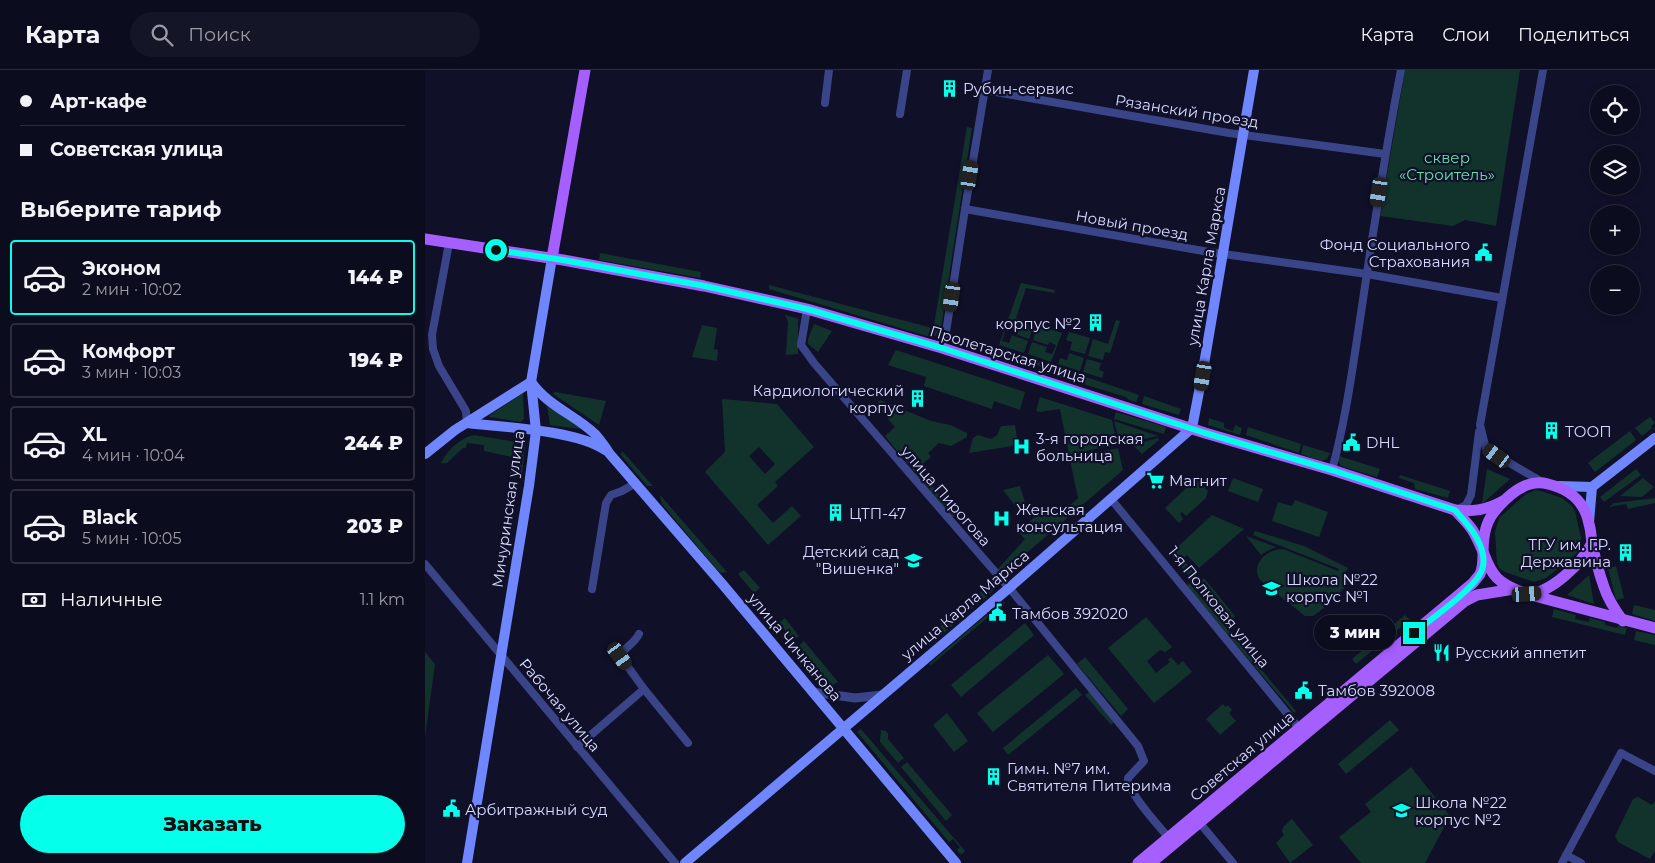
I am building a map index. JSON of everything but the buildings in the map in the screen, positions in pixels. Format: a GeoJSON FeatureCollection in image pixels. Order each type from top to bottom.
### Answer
{"type":"FeatureCollection","features":[{"type":"Feature","properties":{"kind":"main road","name":"Мичуринская улица"},"geometry":{"type":"LineString","coordinates":[[467,863],[529,486],[536,431],[531,382],[585,70]]}},
{"type":"Feature","properties":{"kind":"main road","name":"улица Карла Маркса"},"geometry":{"type":"LineString","coordinates":[[685,863],[1009,588],[1192,428],[1254,70]]}},
{"type":"Feature","properties":{"kind":"main road","name":"Пролетарская улица"},"geometry":{"type":"LineString","coordinates":[[425,239],[552,258],[705,286],[807,309],[942,348],[1455,510]]}},
{"type":"Feature","properties":{"kind":"main road"},"geometry":{"type":"LineString","coordinates":[[425,454],[455,430],[531,382]]}},
{"type":"Feature","properties":{"kind":"main road","name":"улица Чичканова"},"geometry":{"type":"LineString","coordinates":[[531,382],[544,398],[593,433],[956,863]]}},
{"type":"Feature","properties":{"kind":"main road"},"geometry":{"type":"LineString","coordinates":[[467,423],[536,431],[585,440],[597,444],[609,453]]}},
{"type":"Feature","properties":{"kind":"main road"},"geometry":{"type":"LineString","coordinates":[[1455,510],[1475,511],[1493,507],[1532,482],[1559,486],[1592,487],[1655,438]]}},
{"type":"Feature","properties":{"kind":"main road"},"geometry":{"type":"LineString","coordinates":[[1559,486],[1568,491],[1579,502],[1589,522]]}},
{"type":"Feature","properties":{"kind":"main road"},"geometry":{"type":"LineString","coordinates":[[1592,487],[1589,522],[1592,543],[1604,589],[1612,606],[1623,621]]}},
{"type":"Feature","properties":{"kind":"main road"},"geometry":{"type":"LineString","coordinates":[[1483,555],[1487,523],[1503,501]]}},
{"type":"Feature","properties":{"kind":"main road"},"geometry":{"type":"LineString","coordinates":[[1455,510],[1474,533],[1483,555],[1494,575],[1501,583],[1527,594],[1655,628]]}},
{"type":"Feature","properties":{"kind":"main road"},"geometry":{"type":"LineString","coordinates":[[1527,594],[1537,593],[1553,585],[1579,563],[1587,554],[1592,543]]}},
{"type":"Feature","properties":{"kind":"main road","name":"Советская улица"},"geometry":{"type":"LineString","coordinates":[[1138,863],[1301,732],[1459,596],[1481,574],[1483,555]]}},
{"type":"Feature","properties":{"kind":"main road"},"geometry":{"type":"LineString","coordinates":[[1151,863],[1301,732],[1465,602],[1477,595],[1514,589]]}},
{"type":"Feature","properties":{"kind":"street"},"geometry":{"type":"LineString","coordinates":[[825,103],[829,70]]}},
{"type":"Feature","properties":{"kind":"street"},"geometry":{"type":"LineString","coordinates":[[900,114],[907,70]]}},
{"type":"Feature","properties":{"kind":"street"},"geometry":{"type":"LineString","coordinates":[[942,348],[947,332],[988,70]]}},
{"type":"Feature","properties":{"kind":"street"},"geometry":{"type":"LineString","coordinates":[[1332,470],[1337,453],[1353,365],[1385,154],[1401,70]]}},
{"type":"Feature","properties":{"kind":"street"},"geometry":{"type":"LineString","coordinates":[[1455,510],[1466,505],[1471,495],[1480,425],[1543,70]]}},
{"type":"Feature","properties":{"kind":"street","name":"Рязанский проезд"},"geometry":{"type":"LineString","coordinates":[[984,90],[1243,135],[1385,154]]}},
{"type":"Feature","properties":{"kind":"street","name":"Новый проезд"},"geometry":{"type":"LineString","coordinates":[[965,209],[1223,254],[1367,274],[1502,298]]}},
{"type":"Feature","properties":{"kind":"street"},"geometry":{"type":"LineString","coordinates":[[449,243],[432,335],[433,349],[439,366],[466,411],[467,423]]}},
{"type":"Feature","properties":{"kind":"street","name":"улица Пирогова"},"geometry":{"type":"LineString","coordinates":[[807,309],[801,345],[814,363],[1009,588],[1138,746],[1144,760],[1128,778],[1128,784],[1139,802],[1168,837]]}},
{"type":"Feature","properties":{"kind":"street"},"geometry":{"type":"LineString","coordinates":[[1480,425],[1486,449],[1542,482]]}},
{"type":"Feature","properties":{"kind":"street"},"geometry":{"type":"LineString","coordinates":[[592,589],[606,503],[611,495],[636,483]]}},
{"type":"Feature","properties":{"kind":"street","name":"1-я Полковая улица"},"geometry":{"type":"LineString","coordinates":[[1111,499],[1301,732]]}},
{"type":"Feature","properties":{"kind":"street","name":"Рабочая улица"},"geometry":{"type":"LineString","coordinates":[[425,564],[675,863]]}},
{"type":"Feature","properties":{"kind":"street"},"geometry":{"type":"LineString","coordinates":[[639,634],[620,656],[688,743]]}},
{"type":"Feature","properties":{"kind":"street"},"geometry":{"type":"LineString","coordinates":[[577,747],[644,689]]}},
{"type":"Feature","properties":{"kind":"street"},"geometry":{"type":"LineString","coordinates":[[813,692],[855,698],[882,695]]}},
{"type":"Feature","properties":{"kind":"street"},"geometry":{"type":"LineString","coordinates":[[1562,863],[1621,753],[1655,771]]}},
{"type":"Feature","properties":{"kind":"street"},"geometry":{"type":"LineString","coordinates":[[1199,822],[1233,863]]}},
{"type":"Feature","properties":{"kind":"street"},"geometry":{"type":"LineString","coordinates":[[1566,855],[1581,863]]}},
{"type":"Feature","properties":{"kind":"green space","name":"сквер «Строитель»"},"geometry":{"type":"Polygon","coordinates":[[[1405,70],[1520,70],[1496,226],[1465,220],[1453,226],[1380,216],[1405,70]]]}},
{"type":"Feature","properties":{"kind":"green space"},"geometry":{"type":"Polygon","coordinates":[[[967,127],[972,128],[941,328],[934,325],[967,127]]]}},
{"type":"Feature","properties":{"kind":"green space"},"geometry":{"type":"Polygon","coordinates":[[[600,253],[701,272],[700,278],[599,260],[600,253]]]}},
{"type":"Feature","properties":{"kind":"green space"},"geometry":{"type":"Polygon","coordinates":[[[1021,283],[1055,290],[1054,293],[1026,288],[1016,318],[1034,324],[1029,339],[1013,333],[1016,324],[1008,322],[1002,341],[1009,343],[1012,335],[1028,341],[1024,353],[999,345],[1021,283]]]}},
{"type":"Feature","properties":{"kind":"green space"},"geometry":{"type":"Polygon","coordinates":[[[769,285],[940,330],[935,336],[930,337],[769,289],[769,285]]]}},
{"type":"Feature","properties":{"kind":"green space"},"geometry":{"type":"Polygon","coordinates":[[[785,315],[799,319],[798,354],[786,355],[788,322],[785,315]]]}},
{"type":"Feature","properties":{"kind":"green space"},"geometry":{"type":"Polygon","coordinates":[[[1116,320],[1120,321],[1110,353],[1105,352],[1103,360],[1088,356],[1093,339],[1108,344],[1116,320]]]}},
{"type":"Feature","properties":{"kind":"green space"},"geometry":{"type":"Polygon","coordinates":[[[814,324],[832,331],[818,352],[808,344],[814,324]]]}},
{"type":"Feature","properties":{"kind":"green space"},"geometry":{"type":"Polygon","coordinates":[[[702,325],[717,328],[714,349],[718,350],[717,361],[692,357],[702,325]]]}},
{"type":"Feature","properties":{"kind":"green space"},"geometry":{"type":"Polygon","coordinates":[[[1037,325],[1062,333],[1051,362],[1028,354],[1032,342],[1047,347],[1045,352],[1052,354],[1056,345],[1049,342],[1048,345],[1033,340],[1037,325]]]}},
{"type":"Feature","properties":{"kind":"green space"},"geometry":{"type":"Polygon","coordinates":[[[1069,332],[1090,338],[1085,354],[1070,350],[1072,342],[1066,340],[1069,332]]]}},
{"type":"Feature","properties":{"kind":"green space"},"geometry":{"type":"Polygon","coordinates":[[[999,348],[1050,366],[1049,369],[1003,354],[998,356],[999,348]]]}},
{"type":"Feature","properties":{"kind":"green space"},"geometry":{"type":"Polygon","coordinates":[[[896,350],[1025,392],[1020,410],[994,401],[992,409],[924,386],[926,377],[888,365],[896,350]]]}},
{"type":"Feature","properties":{"kind":"green space"},"geometry":{"type":"Polygon","coordinates":[[[1069,353],[1084,358],[1080,371],[1058,364],[1060,358],[1067,360],[1069,353]]]}},
{"type":"Feature","properties":{"kind":"green space"},"geometry":{"type":"Polygon","coordinates":[[[1087,359],[1101,363],[1099,370],[1104,372],[1102,378],[1083,372],[1087,359]]]}},
{"type":"Feature","properties":{"kind":"green space"},"geometry":{"type":"Polygon","coordinates":[[[1057,367],[1139,395],[1136,402],[1126,397],[1057,376],[1057,367]]]}},
{"type":"Feature","properties":{"kind":"green space"},"geometry":{"type":"Polygon","coordinates":[[[555,392],[606,401],[599,425],[553,394],[555,392]]]}},
{"type":"Feature","properties":{"kind":"green space"},"geometry":{"type":"Polygon","coordinates":[[[522,394],[524,419],[521,422],[489,417],[490,415],[522,394]]]}},
{"type":"Feature","properties":{"kind":"green space"},"geometry":{"type":"Polygon","coordinates":[[[1144,396],[1181,409],[1179,415],[1142,404],[1144,396]]]}},
{"type":"Feature","properties":{"kind":"green space"},"geometry":{"type":"Polygon","coordinates":[[[1040,397],[1112,420],[1117,444],[1069,455],[1060,409],[1036,411],[1040,397]]]}},
{"type":"Feature","properties":{"kind":"green space"},"geometry":{"type":"Polygon","coordinates":[[[722,399],[777,404],[814,447],[775,482],[778,486],[757,505],[773,523],[792,506],[801,516],[768,545],[705,472],[725,452],[722,399]],[[759,447],[749,456],[765,474],[775,464],[759,447]]]}},
{"type":"Feature","properties":{"kind":"green space"},"geometry":{"type":"Polygon","coordinates":[[[880,400],[931,421],[950,425],[967,433],[967,437],[951,446],[939,443],[928,453],[931,457],[918,468],[956,516],[951,517],[885,436],[895,427],[876,405],[880,400]]]}},
{"type":"Feature","properties":{"kind":"green space"},"geometry":{"type":"Polygon","coordinates":[[[547,405],[580,428],[580,429],[550,425],[547,405]]]}},
{"type":"Feature","properties":{"kind":"green space"},"geometry":{"type":"Polygon","coordinates":[[[1116,412],[1166,427],[1164,434],[1114,419],[1116,412]]]}},
{"type":"Feature","properties":{"kind":"green space"},"geometry":{"type":"Polygon","coordinates":[[[1650,417],[1655,423],[1642,436],[1635,428],[1650,417]]]}},
{"type":"Feature","properties":{"kind":"green space"},"geometry":{"type":"Polygon","coordinates":[[[1209,418],[1224,423],[1224,428],[1233,431],[1235,425],[1242,428],[1240,435],[1208,425],[1209,418]]]}},
{"type":"Feature","properties":{"kind":"green space"},"geometry":{"type":"Polygon","coordinates":[[[1114,421],[1158,436],[1120,444],[1114,421]]]}},
{"type":"Feature","properties":{"kind":"green space"},"geometry":{"type":"Polygon","coordinates":[[[1015,425],[1018,445],[969,453],[973,438],[978,435],[991,439],[997,435],[1001,426],[1015,425]]]}},
{"type":"Feature","properties":{"kind":"green space"},"geometry":{"type":"Polygon","coordinates":[[[1248,427],[1301,444],[1299,453],[1246,435],[1248,427]]]}},
{"type":"Feature","properties":{"kind":"green space"},"geometry":{"type":"Polygon","coordinates":[[[1630,431],[1636,440],[1595,472],[1588,463],[1630,431]]]}},
{"type":"Feature","properties":{"kind":"green space"},"geometry":{"type":"Polygon","coordinates":[[[474,435],[516,442],[512,477],[510,473],[512,457],[484,451],[484,445],[467,443],[466,448],[463,448],[447,463],[441,463],[455,446],[464,439],[474,435]]]}},
{"type":"Feature","properties":{"kind":"green space"},"geometry":{"type":"Polygon","coordinates":[[[1158,438],[1159,440],[1142,454],[1133,445],[1158,438]]]}},
{"type":"Feature","properties":{"kind":"green space"},"geometry":{"type":"Polygon","coordinates":[[[520,445],[525,446],[522,474],[515,478],[520,445]]]}},
{"type":"Feature","properties":{"kind":"green space"},"geometry":{"type":"Polygon","coordinates":[[[1303,445],[1330,453],[1327,459],[1321,461],[1301,454],[1303,445]]]}},
{"type":"Feature","properties":{"kind":"green space"},"geometry":{"type":"Polygon","coordinates":[[[1118,448],[1123,470],[1001,575],[997,570],[1025,539],[1018,532],[1042,513],[1069,505],[1078,498],[1070,460],[1118,448]]]}},
{"type":"Feature","properties":{"kind":"green space"},"geometry":{"type":"Polygon","coordinates":[[[623,452],[653,486],[647,486],[620,454],[623,452]]]}},
{"type":"Feature","properties":{"kind":"green space"},"geometry":{"type":"Polygon","coordinates":[[[1339,456],[1380,469],[1377,477],[1341,466],[1338,461],[1339,456]]]}},
{"type":"Feature","properties":{"kind":"green space"},"geometry":{"type":"Polygon","coordinates":[[[1487,469],[1510,479],[1482,504],[1487,469]]]}},
{"type":"Feature","properties":{"kind":"green space"},"geometry":{"type":"Polygon","coordinates":[[[1636,469],[1641,475],[1604,502],[1600,497],[1636,469]]]}},
{"type":"Feature","properties":{"kind":"green space"},"geometry":{"type":"Polygon","coordinates":[[[1400,475],[1450,491],[1448,498],[1415,489],[1414,483],[1399,478],[1400,475]]]}},
{"type":"Feature","properties":{"kind":"green space"},"geometry":{"type":"Polygon","coordinates":[[[1233,478],[1263,489],[1258,502],[1228,491],[1233,478]]]}},
{"type":"Feature","properties":{"kind":"green space"},"geometry":{"type":"Polygon","coordinates":[[[1643,478],[1654,487],[1642,497],[1620,496],[1643,478]]]}},
{"type":"Feature","properties":{"kind":"green space"},"geometry":{"type":"Polygon","coordinates":[[[1196,479],[1208,491],[1206,498],[1186,516],[1182,512],[1180,514],[1183,519],[1179,523],[1165,508],[1196,479]]]}},
{"type":"Feature","properties":{"kind":"green space"},"geometry":{"type":"Polygon","coordinates":[[[1020,486],[1027,509],[1020,512],[1003,490],[1020,486]]]}},
{"type":"Feature","properties":{"kind":"green space"},"geometry":{"type":"Polygon","coordinates":[[[1536,490],[1562,498],[1572,506],[1575,511],[1582,542],[1577,553],[1546,578],[1534,582],[1499,568],[1495,532],[1499,518],[1526,494],[1536,490]]]}},
{"type":"Feature","properties":{"kind":"green space"},"geometry":{"type":"Polygon","coordinates":[[[660,495],[727,572],[722,573],[718,571],[662,504],[660,495]]]}},
{"type":"Feature","properties":{"kind":"green space"},"geometry":{"type":"Polygon","coordinates":[[[1655,498],[1655,503],[1628,509],[1626,504],[1609,507],[1614,503],[1655,498]]]}},
{"type":"Feature","properties":{"kind":"green space"},"geometry":{"type":"Polygon","coordinates":[[[1295,500],[1328,512],[1319,537],[1272,521],[1278,502],[1292,506],[1295,500]]]}},
{"type":"Feature","properties":{"kind":"green space"},"geometry":{"type":"Polygon","coordinates":[[[1212,515],[1244,529],[1199,568],[1187,555],[1183,559],[1194,572],[1189,576],[1170,554],[1212,515]]]}},
{"type":"Feature","properties":{"kind":"green space"},"geometry":{"type":"Polygon","coordinates":[[[1255,531],[1304,546],[1348,568],[1345,573],[1354,579],[1319,612],[1313,616],[1305,616],[1260,580],[1257,568],[1262,558],[1271,552],[1283,549],[1338,571],[1339,569],[1253,535],[1255,531]]]}},
{"type":"Feature","properties":{"kind":"green space"},"geometry":{"type":"Polygon","coordinates":[[[1246,536],[1276,547],[1261,555],[1246,536]]]}},
{"type":"Feature","properties":{"kind":"green space"},"geometry":{"type":"Polygon","coordinates":[[[1616,566],[1624,598],[1616,600],[1608,568],[1616,566]]]}},
{"type":"Feature","properties":{"kind":"green space"},"geometry":{"type":"Polygon","coordinates":[[[744,570],[760,588],[754,593],[738,574],[744,570]]]}},
{"type":"Feature","properties":{"kind":"green space"},"geometry":{"type":"Polygon","coordinates":[[[1589,575],[1594,604],[1567,595],[1589,575]]]}},
{"type":"Feature","properties":{"kind":"green space"},"geometry":{"type":"Polygon","coordinates":[[[1204,578],[1235,616],[1228,622],[1196,584],[1204,578]]]}},
{"type":"Feature","properties":{"kind":"green space"},"geometry":{"type":"Polygon","coordinates":[[[1189,583],[1296,711],[1294,713],[1187,586],[1189,583]]]}},
{"type":"Feature","properties":{"kind":"green space"},"geometry":{"type":"Polygon","coordinates":[[[989,585],[993,591],[932,643],[927,644],[924,640],[989,585]]]}},
{"type":"Feature","properties":{"kind":"green space"},"geometry":{"type":"Polygon","coordinates":[[[1003,601],[1005,603],[931,665],[929,664],[1003,601]]]}},
{"type":"Feature","properties":{"kind":"green space"},"geometry":{"type":"Polygon","coordinates":[[[1634,605],[1655,610],[1655,621],[1632,614],[1634,605]]]}},
{"type":"Feature","properties":{"kind":"green space"},"geometry":{"type":"Polygon","coordinates":[[[1554,609],[1576,615],[1575,619],[1589,622],[1590,618],[1605,622],[1605,625],[1627,628],[1625,635],[1552,617],[1554,609]]]}},
{"type":"Feature","properties":{"kind":"green space"},"geometry":{"type":"Polygon","coordinates":[[[1405,615],[1410,620],[1391,635],[1387,630],[1405,615]]]}},
{"type":"Feature","properties":{"kind":"green space"},"geometry":{"type":"Polygon","coordinates":[[[1146,617],[1172,647],[1165,652],[1160,650],[1147,661],[1156,673],[1170,662],[1168,660],[1171,657],[1178,665],[1183,661],[1192,672],[1154,703],[1108,648],[1146,617]]]}},
{"type":"Feature","properties":{"kind":"green space"},"geometry":{"type":"Polygon","coordinates":[[[785,618],[799,636],[793,640],[779,623],[785,618]]]}},
{"type":"Feature","properties":{"kind":"green space"},"geometry":{"type":"Polygon","coordinates":[[[1025,623],[1034,635],[961,697],[951,685],[1025,623]]]}},
{"type":"Feature","properties":{"kind":"green space"},"geometry":{"type":"Polygon","coordinates":[[[1636,631],[1655,635],[1655,645],[1634,640],[1636,631]]]}},
{"type":"Feature","properties":{"kind":"green space"},"geometry":{"type":"Polygon","coordinates":[[[1380,636],[1384,641],[1356,664],[1352,659],[1380,636]]]}},
{"type":"Feature","properties":{"kind":"green space"},"geometry":{"type":"Polygon","coordinates":[[[804,641],[838,682],[831,686],[798,646],[804,641]]]}},
{"type":"Feature","properties":{"kind":"green space"},"geometry":{"type":"Polygon","coordinates":[[[425,652],[435,664],[425,736],[425,652]]]}},
{"type":"Feature","properties":{"kind":"green space"},"geometry":{"type":"Polygon","coordinates":[[[1048,655],[1064,674],[993,732],[977,713],[1048,655]]]}},
{"type":"Feature","properties":{"kind":"green space"},"geometry":{"type":"Polygon","coordinates":[[[1085,657],[1128,709],[1121,716],[1077,664],[1085,657]]]}},
{"type":"Feature","properties":{"kind":"green space"},"geometry":{"type":"Polygon","coordinates":[[[1076,688],[1082,695],[1008,755],[1003,748],[1076,688]]]}},
{"type":"Feature","properties":{"kind":"green space"},"geometry":{"type":"Polygon","coordinates":[[[1089,692],[1114,722],[1111,725],[1085,695],[1089,692]]]}},
{"type":"Feature","properties":{"kind":"green space"},"geometry":{"type":"Polygon","coordinates":[[[1223,704],[1226,707],[1228,705],[1232,710],[1229,713],[1236,721],[1220,735],[1206,719],[1223,704]]]}},
{"type":"Feature","properties":{"kind":"green space"},"geometry":{"type":"Polygon","coordinates":[[[947,713],[968,741],[954,752],[933,725],[947,713]]]}},
{"type":"Feature","properties":{"kind":"green space"},"geometry":{"type":"Polygon","coordinates":[[[1390,720],[1399,730],[1346,774],[1338,764],[1390,720]]]}},
{"type":"Feature","properties":{"kind":"green space"},"geometry":{"type":"Polygon","coordinates":[[[861,729],[965,851],[962,854],[957,850],[960,847],[953,839],[949,842],[857,732],[861,729]]]}},
{"type":"Feature","properties":{"kind":"green space"},"geometry":{"type":"Polygon","coordinates":[[[881,730],[888,733],[888,739],[904,758],[898,763],[880,742],[881,730]]]}},
{"type":"Feature","properties":{"kind":"green space"},"geometry":{"type":"Polygon","coordinates":[[[907,762],[952,815],[946,821],[901,767],[907,762]]]}},
{"type":"Feature","properties":{"kind":"green space","name":"Школа №22 корпус №2"},"geometry":{"type":"Polygon","coordinates":[[[1411,767],[1450,816],[1425,863],[1361,863],[1339,837],[1371,812],[1365,804],[1411,767]]]}},
{"type":"Feature","properties":{"kind":"green space"},"geometry":{"type":"Polygon","coordinates":[[[1638,797],[1652,805],[1655,801],[1655,851],[1650,859],[1618,842],[1615,836],[1633,799],[1638,797]]]}},
{"type":"Feature","properties":{"kind":"green space"},"geometry":{"type":"Polygon","coordinates":[[[1292,819],[1313,845],[1290,863],[1276,843],[1284,835],[1283,827],[1292,819]]]}},
{"type":"Feature","properties":{"kind":"place","name":"Рубин-сервис"},"geometry":{"type":"Point","coordinates":[949,88]}},
{"type":"Feature","properties":{"kind":"place","name":"Фонд Социального Страхования"},"geometry":{"type":"Point","coordinates":[1484,253]}},
{"type":"Feature","properties":{"kind":"place","name":"корпус №2"},"geometry":{"type":"Point","coordinates":[1095,323]}},
{"type":"Feature","properties":{"kind":"place","name":"Кардиологический корпус"},"geometry":{"type":"Point","coordinates":[918,399]}},
{"type":"Feature","properties":{"kind":"place","name":"ТООП"},"geometry":{"type":"Point","coordinates":[1551,431]}},
{"type":"Feature","properties":{"kind":"place","name":"DHL"},"geometry":{"type":"Point","coordinates":[1352,442]}},
{"type":"Feature","properties":{"kind":"place","name":"3-я городская больница"},"geometry":{"type":"Point","coordinates":[1022,447]}},
{"type":"Feature","properties":{"kind":"place","name":"Магнит"},"geometry":{"type":"Point","coordinates":[1155,480]}},
{"type":"Feature","properties":{"kind":"place","name":"ЦТП-47"},"geometry":{"type":"Point","coordinates":[835,513]}},
{"type":"Feature","properties":{"kind":"place","name":"Женская консультация"},"geometry":{"type":"Point","coordinates":[1002,518]}},
{"type":"Feature","properties":{"kind":"place","name":"ТГУ им. Г.Р. Державина"},"geometry":{"type":"Point","coordinates":[1625,553]}},
{"type":"Feature","properties":{"kind":"place","name":"Детский сад \"Вишенка\""},"geometry":{"type":"Point","coordinates":[913,560]}},
{"type":"Feature","properties":{"kind":"place","name":"Школа №22 корпус №1"},"geometry":{"type":"Point","coordinates":[1272,588]}},
{"type":"Feature","properties":{"kind":"place","name":"Тамбов 392020"},"geometry":{"type":"Point","coordinates":[998,613]}},
{"type":"Feature","properties":{"kind":"place","name":"Русский аппетит"},"geometry":{"type":"Point","coordinates":[1441,652]}},
{"type":"Feature","properties":{"kind":"place","name":"Тамбов 392008"},"geometry":{"type":"Point","coordinates":[1304,690]}},
{"type":"Feature","properties":{"kind":"place","name":"Гимн. №7 им. Святителя Питерима"},"geometry":{"type":"Point","coordinates":[993,777]}},
{"type":"Feature","properties":{"kind":"place","name":"Арбитражный суд"},"geometry":{"type":"Point","coordinates":[451,809]}},
{"type":"Feature","properties":{"kind":"place","name":"Школа №22 корпус №2"},"geometry":{"type":"Point","coordinates":[1401,811]}},
{"type":"Feature","properties":{"kind":"route"},"geometry":{"type":"LineString","coordinates":[[496,250],[563,260],[705,286],[807,309],[942,348],[1205,433],[1332,470],[1455,510],[1474,533],[1483,555],[1481,574],[1459,596],[1414,633]]}}]}
